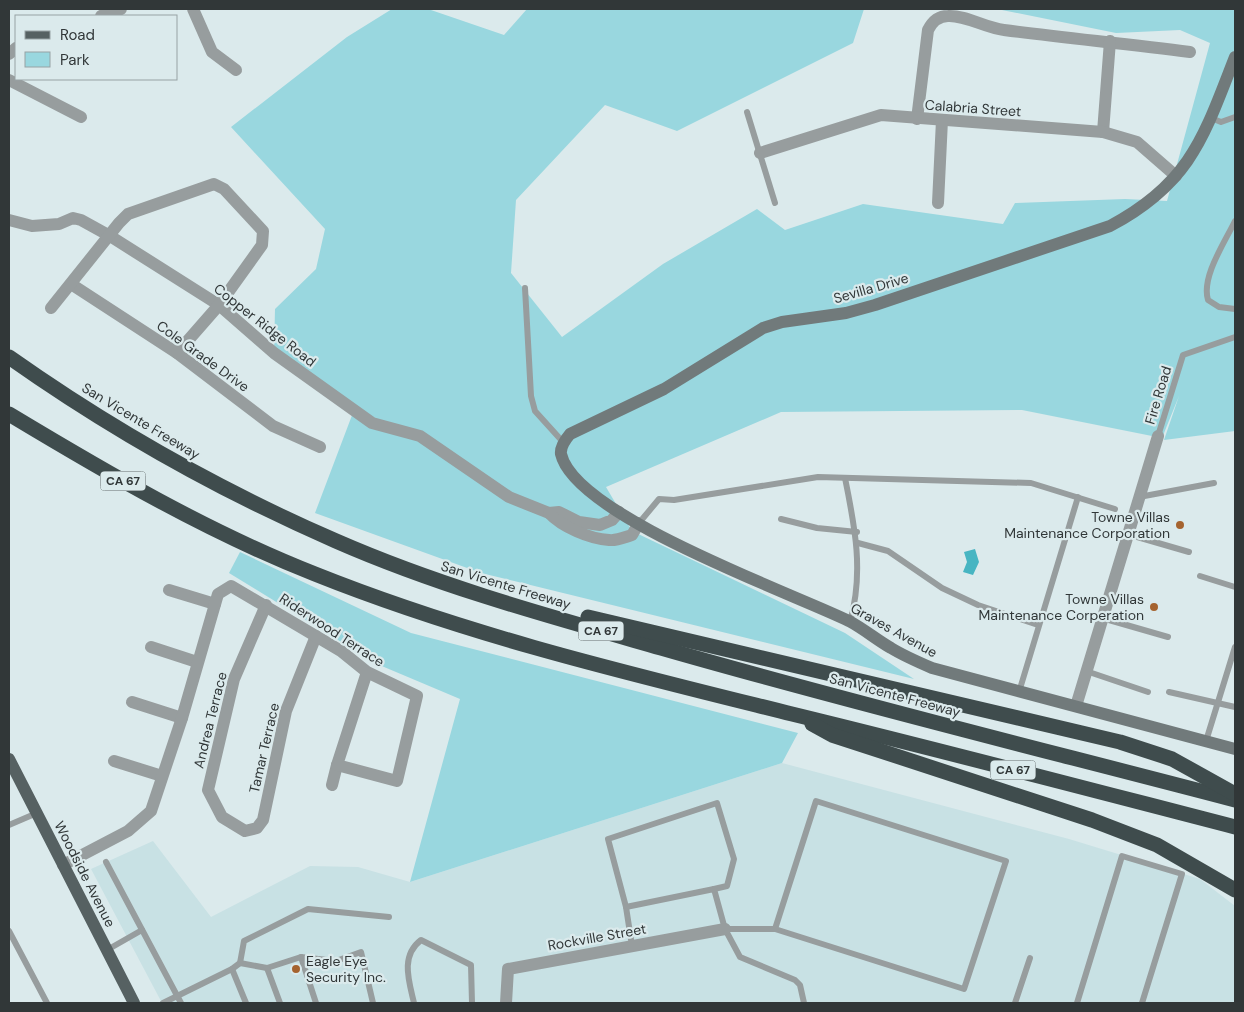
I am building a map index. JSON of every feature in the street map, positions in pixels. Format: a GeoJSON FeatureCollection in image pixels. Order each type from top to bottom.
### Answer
{"type":"FeatureCollection","features":[{"type":"Feature","properties":{"kind":"highway","name":"San Vicente Freeway"},"geometry":{"type":"LineString","coordinates":[[9,357],[134,439],[209,480],[336,541],[450,586],[753,675],[1235,800]]}},
{"type":"Feature","properties":{"kind":"highway","name":"CA 67"},"geometry":{"type":"LineString","coordinates":[[9,414],[107,473],[242,542],[321,577],[402,608],[584,662],[1235,827]]}},
{"type":"Feature","properties":{"kind":"highway"},"geometry":{"type":"LineString","coordinates":[[450,586],[1056,725],[1120,742],[1172,759],[1235,794]]}},
{"type":"Feature","properties":{"kind":"highway"},"geometry":{"type":"LineString","coordinates":[[791,714],[832,735],[1092,820],[1157,845],[1235,890]]}},
{"type":"Feature","properties":{"kind":"main road","name":"Woodside Avenue"},"geometry":{"type":"LineString","coordinates":[[9,759],[134,1003]]}},
{"type":"Feature","properties":{"kind":"street"},"geometry":{"type":"LineString","coordinates":[[104,15],[120,9]]}},
{"type":"Feature","properties":{"kind":"street"},"geometry":{"type":"LineString","coordinates":[[193,9],[212,52],[236,70]]}},
{"type":"Feature","properties":{"kind":"street"},"geometry":{"type":"LineString","coordinates":[[917,119],[928,30],[932,22],[941,17],[952,16],[1001,30],[1110,41],[1190,52]]}},
{"type":"Feature","properties":{"kind":"street"},"geometry":{"type":"LineString","coordinates":[[1103,132],[1110,41]]}},
{"type":"Feature","properties":{"kind":"street","name":"Sevilla Drive"},"geometry":{"type":"LineString","coordinates":[[563,442],[570,434],[664,389],[763,328],[782,322],[846,313],[875,305],[1110,226],[1145,206],[1176,176],[1203,138],[1235,57]]}},
{"type":"Feature","properties":{"kind":"street"},"geometry":{"type":"LineString","coordinates":[[9,80],[80,117]]}},
{"type":"Feature","properties":{"kind":"street","name":"Calabria Street"},"geometry":{"type":"LineString","coordinates":[[760,153],[881,115],[1103,132],[1137,142],[1176,176]]}},
{"type":"Feature","properties":{"kind":"street"},"geometry":{"type":"LineString","coordinates":[[938,203],[942,120]]}},
{"type":"Feature","properties":{"kind":"street"},"geometry":{"type":"LineString","coordinates":[[51,308],[128,214],[214,184],[224,189],[263,231],[262,245],[219,305],[177,354]]}},
{"type":"Feature","properties":{"kind":"street","name":"Copper Ridge Road"},"geometry":{"type":"LineString","coordinates":[[9,220],[32,226],[59,224],[73,218],[82,220],[219,305],[274,353],[372,422],[420,436],[510,497],[550,513],[559,512],[579,522],[600,526],[612,520],[619,512]]}},
{"type":"Feature","properties":{"kind":"street","name":"Cole Grade Drive"},"geometry":{"type":"LineString","coordinates":[[71,284],[177,354],[273,426],[320,447]]}},
{"type":"Feature","properties":{"kind":"street"},"geometry":{"type":"LineString","coordinates":[[1076,706],[1158,436]]}},
{"type":"Feature","properties":{"kind":"street"},"geometry":{"type":"LineString","coordinates":[[563,442],[561,453],[565,464],[577,479],[594,495],[639,523]]}},
{"type":"Feature","properties":{"kind":"street","name":"Copper Ridge Road"},"geometry":{"type":"LineString","coordinates":[[550,513],[556,521],[593,536],[611,540],[632,535],[639,523]]}},
{"type":"Feature","properties":{"kind":"street","name":"Graves Avenue"},"geometry":{"type":"LineString","coordinates":[[639,523],[700,555],[850,622],[892,648],[932,668],[1235,749]]}},
{"type":"Feature","properties":{"kind":"street","name":"Riderwood Terrace"},"geometry":{"type":"LineString","coordinates":[[63,865],[128,831],[151,811],[182,718],[218,594],[231,586],[316,636],[367,672],[417,696],[397,781],[337,765]]}},
{"type":"Feature","properties":{"kind":"street"},"geometry":{"type":"LineString","coordinates":[[169,590],[215,604]]}},
{"type":"Feature","properties":{"kind":"street","name":"Andrea Terrace"},"geometry":{"type":"LineString","coordinates":[[245,831],[222,817],[208,790],[234,679],[266,605]]}},
{"type":"Feature","properties":{"kind":"street","name":"Tamar Terrace"},"geometry":{"type":"LineString","coordinates":[[245,831],[257,828],[263,820],[286,711],[316,636]]}},
{"type":"Feature","properties":{"kind":"street"},"geometry":{"type":"LineString","coordinates":[[151,647],[197,662]]}},
{"type":"Feature","properties":{"kind":"street"},"geometry":{"type":"LineString","coordinates":[[332,785],[367,672]]}},
{"type":"Feature","properties":{"kind":"street"},"geometry":{"type":"LineString","coordinates":[[132,702],[182,718]]}},
{"type":"Feature","properties":{"kind":"street"},"geometry":{"type":"LineString","coordinates":[[114,761],[162,776]]}},
{"type":"Feature","properties":{"kind":"street","name":"Rockville Street"},"geometry":{"type":"LineString","coordinates":[[506,1003],[508,969],[725,929]]}},
{"type":"Feature","properties":{"kind":"lane"},"geometry":{"type":"LineString","coordinates":[[747,112],[775,204]]}},
{"type":"Feature","properties":{"kind":"lane"},"geometry":{"type":"LineString","coordinates":[[1211,118],[1227,122],[1235,117]]}},
{"type":"Feature","properties":{"kind":"lane"},"geometry":{"type":"LineString","coordinates":[[1235,221],[1208,279],[1206,292],[1208,300],[1214,304],[1220,307],[1235,309]]}},
{"type":"Feature","properties":{"kind":"lane"},"geometry":{"type":"LineString","coordinates":[[525,288],[531,396],[535,411],[563,442]]}},
{"type":"Feature","properties":{"kind":"lane","name":"Fire Road"},"geometry":{"type":"LineString","coordinates":[[1158,436],[1183,355],[1235,337]]}},
{"type":"Feature","properties":{"kind":"lane"},"geometry":{"type":"LineString","coordinates":[[639,523],[659,499],[674,500],[818,478],[1031,483],[1114,509]]}},
{"type":"Feature","properties":{"kind":"lane"},"geometry":{"type":"LineString","coordinates":[[846,478],[858,543],[857,599],[850,622]]}},
{"type":"Feature","properties":{"kind":"lane"},"geometry":{"type":"LineString","coordinates":[[1138,497],[1214,483]]}},
{"type":"Feature","properties":{"kind":"lane"},"geometry":{"type":"LineString","coordinates":[[1019,692],[1078,497]]}},
{"type":"Feature","properties":{"kind":"lane"},"geometry":{"type":"LineString","coordinates":[[781,519],[817,528],[856,532]]}},
{"type":"Feature","properties":{"kind":"lane"},"geometry":{"type":"LineString","coordinates":[[1127,534],[1189,552]]}},
{"type":"Feature","properties":{"kind":"lane"},"geometry":{"type":"LineString","coordinates":[[858,543],[888,551],[942,588],[997,613],[1038,626]]}},
{"type":"Feature","properties":{"kind":"lane"},"geometry":{"type":"LineString","coordinates":[[1200,576],[1235,587]]}},
{"type":"Feature","properties":{"kind":"lane"},"geometry":{"type":"LineString","coordinates":[[1102,618],[1168,637]]}},
{"type":"Feature","properties":{"kind":"lane"},"geometry":{"type":"LineString","coordinates":[[1206,741],[1235,647]]}},
{"type":"Feature","properties":{"kind":"lane"},"geometry":{"type":"LineString","coordinates":[[1086,671],[1148,692]]}},
{"type":"Feature","properties":{"kind":"lane"},"geometry":{"type":"LineString","coordinates":[[1169,692],[1235,707]]}},
{"type":"Feature","properties":{"kind":"lane"},"geometry":{"type":"LineString","coordinates":[[725,929],[775,929],[964,989],[1006,861],[816,801],[775,929]]}},
{"type":"Feature","properties":{"kind":"lane"},"geometry":{"type":"LineString","coordinates":[[626,907],[727,886],[734,859],[717,804],[608,838],[626,907],[632,946]]}},
{"type":"Feature","properties":{"kind":"lane"},"geometry":{"type":"LineString","coordinates":[[9,825],[37,813]]}},
{"type":"Feature","properties":{"kind":"lane"},"geometry":{"type":"LineString","coordinates":[[1077,1003],[1122,856],[1182,874],[1142,1003]]}},
{"type":"Feature","properties":{"kind":"lane"},"geometry":{"type":"LineString","coordinates":[[106,862],[180,1003]]}},
{"type":"Feature","properties":{"kind":"lane"},"geometry":{"type":"LineString","coordinates":[[714,889],[725,929],[740,957],[795,980],[800,986],[804,1003]]}},
{"type":"Feature","properties":{"kind":"lane"},"geometry":{"type":"LineString","coordinates":[[164,1003],[232,969],[240,963],[244,941],[308,909],[389,917]]}},
{"type":"Feature","properties":{"kind":"lane"},"geometry":{"type":"LineString","coordinates":[[106,950],[142,930]]}},
{"type":"Feature","properties":{"kind":"lane"},"geometry":{"type":"LineString","coordinates":[[9,931],[47,1003]]}},
{"type":"Feature","properties":{"kind":"lane"},"geometry":{"type":"LineString","coordinates":[[414,1003],[408,973],[408,957],[421,940],[471,965],[472,1003]]}},
{"type":"Feature","properties":{"kind":"lane"},"geometry":{"type":"LineString","coordinates":[[240,963],[267,968],[301,957],[336,961],[361,952],[373,1003]]}},
{"type":"Feature","properties":{"kind":"lane"},"geometry":{"type":"LineString","coordinates":[[301,957],[316,1003]]}},
{"type":"Feature","properties":{"kind":"lane"},"geometry":{"type":"LineString","coordinates":[[1015,1003],[1030,958]]}},
{"type":"Feature","properties":{"kind":"lane"},"geometry":{"type":"LineString","coordinates":[[267,968],[280,1003]]}},
{"type":"Feature","properties":{"kind":"lane"},"geometry":{"type":"LineString","coordinates":[[232,969],[246,1003]]}},
{"type":"Feature","properties":{"kind":"shaded area"},"geometry":{"type":"Polygon","coordinates":[[[975,549],[979,562],[973,575],[963,572],[967,562],[964,552],[975,549]]]}},
{"type":"Feature","properties":{"kind":"shaded area"},"geometry":{"type":"Polygon","coordinates":[[[782,763],[1069,839],[1200,879],[1235,906],[1235,1003],[162,1003],[91,869],[153,841],[211,917],[310,866],[358,867],[410,882],[782,763]]]}},
{"type":"Feature","properties":{"kind":"green space"},"geometry":{"type":"Polygon","coordinates":[[[392,9],[428,9],[504,35],[527,9],[864,9],[853,43],[677,131],[605,105],[516,200],[511,273],[562,337],[663,264],[757,209],[785,230],[863,204],[1003,224],[1015,203],[1125,199],[1167,201],[1210,43],[1180,30],[1116,33],[997,9],[1235,9],[1235,431],[1164,440],[1179,396],[1162,438],[1022,410],[781,412],[606,487],[632,531],[845,633],[914,679],[481,573],[315,513],[354,410],[274,353],[275,309],[316,269],[325,229],[231,127],[347,37],[392,9]]]}},
{"type":"Feature","properties":{"kind":"green space"},"geometry":{"type":"Polygon","coordinates":[[[240,552],[411,633],[798,733],[782,763],[410,882],[460,699],[377,664],[229,573],[240,552]]]}},
{"type":"Feature","properties":{"kind":"place","name":"Towne Villas Maintenance Corporation"},"geometry":{"type":"Point","coordinates":[1180,525]}},
{"type":"Feature","properties":{"kind":"place","name":"Towne Villas Maintenance Corperation"},"geometry":{"type":"Point","coordinates":[1154,607]}},
{"type":"Feature","properties":{"kind":"place","name":"Eagle Eye Security Inc."},"geometry":{"type":"Point","coordinates":[296,969]}}]}
